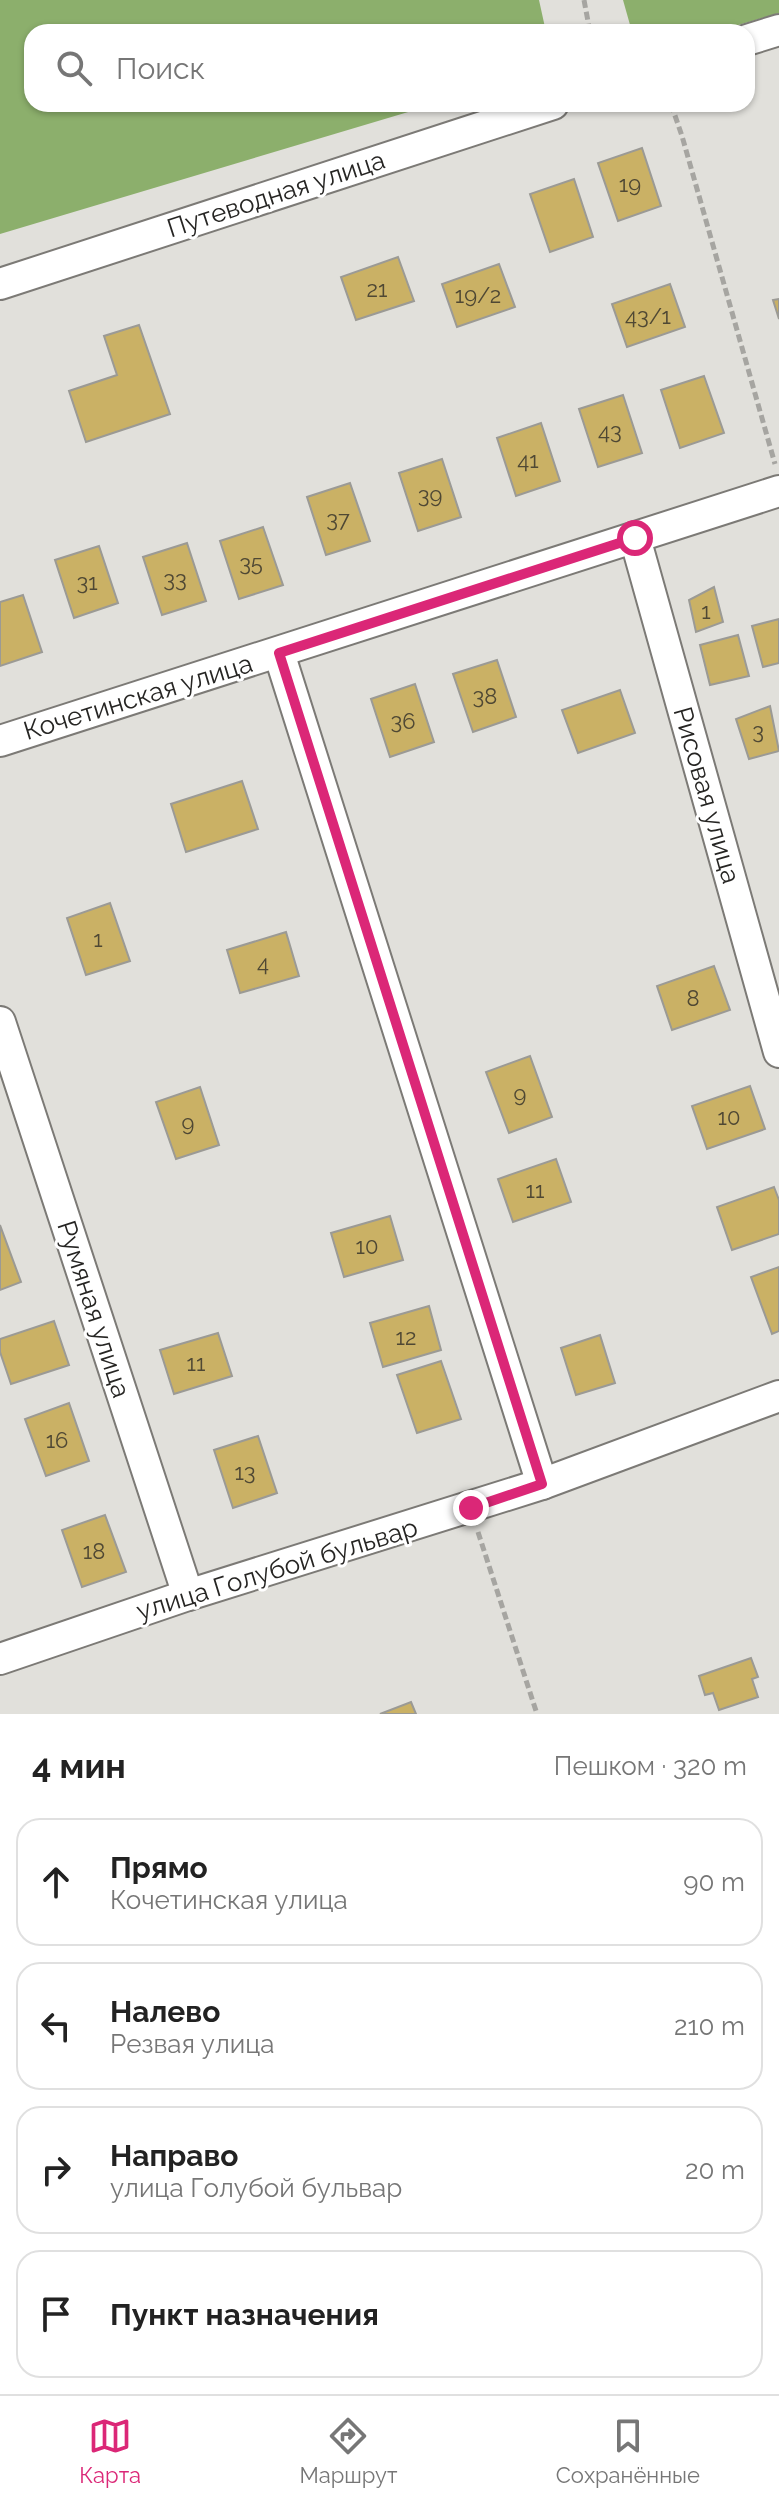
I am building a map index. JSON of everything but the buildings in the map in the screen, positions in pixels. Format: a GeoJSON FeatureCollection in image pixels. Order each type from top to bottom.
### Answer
{"type":"FeatureCollection","features":[{"type":"Feature","properties":{"kind":"street"},"geometry":{"type":"LineString","coordinates":[[755,38],[779,30]]}},
{"type":"Feature","properties":{"kind":"street","name":"Путеводная улица"},"geometry":{"type":"LineString","coordinates":[[0,284],[528,112]]}},
{"type":"Feature","properties":{"kind":"street","name":"Кочетинская улица"},"geometry":{"type":"LineString","coordinates":[[0,741],[635,538],[777,478]]}},
{"type":"Feature","properties":{"kind":"street","name":"Рисовая улица"},"geometry":{"type":"LineString","coordinates":[[635,538],[779,1052]]}},
{"type":"Feature","properties":{"kind":"street"},"geometry":{"type":"LineString","coordinates":[[279,653],[542,1484]]}},
{"type":"Feature","properties":{"kind":"street","name":"Румяная улица"},"geometry":{"type":"LineString","coordinates":[[0,1022],[188,1595]]}},
{"type":"Feature","properties":{"kind":"street","name":"улица Голубой бульвар"},"geometry":{"type":"LineString","coordinates":[[0,1659],[188,1595],[471,1508],[779,1396]]}},
{"type":"Feature","properties":{"kind":"path"},"geometry":{"type":"LineString","coordinates":[[584,0],[588,24]]}},
{"type":"Feature","properties":{"kind":"path"},"geometry":{"type":"LineString","coordinates":[[674,112],[777,478]]}},
{"type":"Feature","properties":{"kind":"path"},"geometry":{"type":"LineString","coordinates":[[471,1508],[537,1714]]}},
{"type":"Feature","properties":{"kind":"green space"},"geometry":{"type":"Polygon","coordinates":[[[0,0],[539,0],[544,24],[24,24],[24,112],[408,112],[0,234],[0,0]]]}},
{"type":"Feature","properties":{"kind":"green space"},"geometry":{"type":"Polygon","coordinates":[[[623,0],[779,0],[779,13],[741,24],[630,24],[623,0]]]}},
{"type":"Feature","properties":{"kind":"route"},"geometry":{"type":"LineString","coordinates":[[471,1508],[542,1484],[279,653],[635,538]]}}]}
